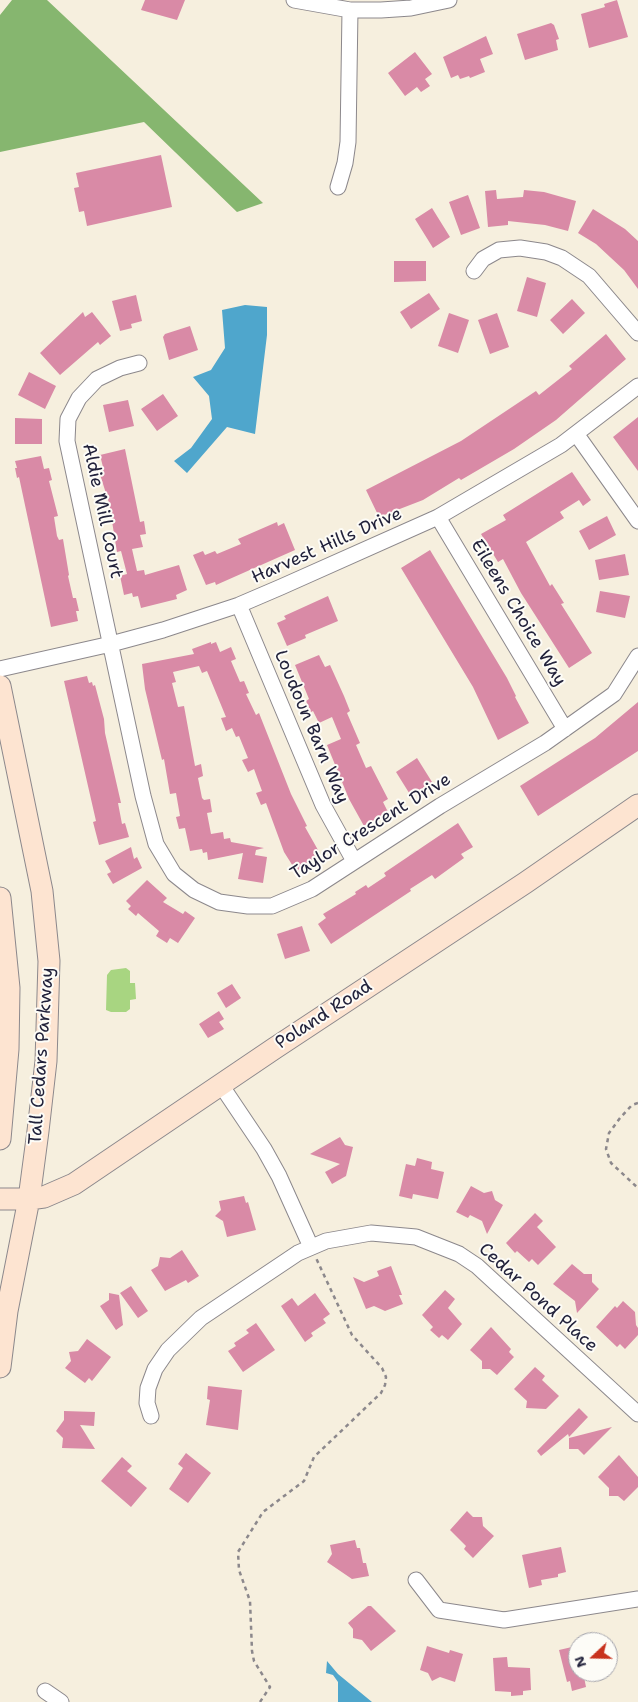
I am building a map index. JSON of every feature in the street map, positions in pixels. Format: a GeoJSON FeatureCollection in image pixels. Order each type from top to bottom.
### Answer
{"type":"FeatureCollection","features":[{"type":"Feature","properties":{"kind":"main road","name":"Tall Cedars Parkway"},"geometry":{"type":"LineString","coordinates":[[0,686],[42,891],[49,961],[46,1060],[29,1200],[7,1311],[0,1367]]}},
{"type":"Feature","properties":{"kind":"main road","name":"Poland Road"},"geometry":{"type":"LineString","coordinates":[[0,1200],[29,1200],[58,1192],[74,1184],[518,888],[638,805]]}},
{"type":"Feature","properties":{"kind":"main road","name":"Tall Cedars Parkway"},"geometry":{"type":"LineString","coordinates":[[0,898],[9,988],[8,1049],[0,1139]]}},
{"type":"Feature","properties":{"kind":"street"},"geometry":{"type":"LineString","coordinates":[[294,0],[350,10],[412,8],[449,0]]}},
{"type":"Feature","properties":{"kind":"street"},"geometry":{"type":"LineString","coordinates":[[338,187],[345,164],[348,142],[350,10]]}},
{"type":"Feature","properties":{"kind":"street"},"geometry":{"type":"LineString","coordinates":[[474,271],[483,259],[499,250],[520,248],[546,252],[562,258],[589,276],[638,334]]}},
{"type":"Feature","properties":{"kind":"street","name":"Aldie Mill Court"},"geometry":{"type":"LineString","coordinates":[[111,644],[67,441],[68,419],[79,398],[97,380],[120,368],[139,363]]}},
{"type":"Feature","properties":{"kind":"street","name":"Harvest Hills Drive"},"geometry":{"type":"LineString","coordinates":[[0,669],[111,644],[239,605],[438,517],[577,435],[638,386]]}},
{"type":"Feature","properties":{"kind":"street"},"geometry":{"type":"LineString","coordinates":[[577,435],[638,521]]}},
{"type":"Feature","properties":{"kind":"street","name":"Eileens Choice Way"},"geometry":{"type":"LineString","coordinates":[[438,517],[565,729]]}},
{"type":"Feature","properties":{"kind":"street","name":"Loudoun Barn Way"},"geometry":{"type":"LineString","coordinates":[[239,605],[323,805],[354,861]]}},
{"type":"Feature","properties":{"kind":"street","name":"Taylor Crescent Drive"},"geometry":{"type":"LineString","coordinates":[[111,644],[143,796],[156,844],[174,874],[194,890],[219,902],[248,906],[272,906],[312,889],[565,729],[614,694],[638,656]]}},
{"type":"Feature","properties":{"kind":"street"},"geometry":{"type":"LineString","coordinates":[[221,1085],[280,1176],[311,1247]]}},
{"type":"Feature","properties":{"kind":"street","name":"Cedar Pond Place"},"geometry":{"type":"LineString","coordinates":[[151,1416],[147,1403],[148,1388],[155,1369],[184,1333],[202,1318],[298,1253],[311,1247],[348,1235],[394,1233],[416,1237],[458,1254],[478,1266],[638,1414]]}},
{"type":"Feature","properties":{"kind":"street"},"geometry":{"type":"LineString","coordinates":[[416,1580],[439,1610],[504,1620],[638,1599]]}},
{"type":"Feature","properties":{"kind":"street"},"geometry":{"type":"LineString","coordinates":[[45,1691],[61,1702]]}},
{"type":"Feature","properties":{"kind":"path"},"geometry":{"type":"LineString","coordinates":[[638,1103],[632,1105],[609,1133],[606,1149],[611,1163],[638,1188]]}},
{"type":"Feature","properties":{"kind":"path"},"geometry":{"type":"LineString","coordinates":[[260,1702],[270,1687],[254,1661],[250,1601],[239,1570],[238,1552],[263,1512],[304,1481],[314,1457],[381,1393],[386,1377],[382,1368],[352,1335],[311,1247]]}},
{"type":"Feature","properties":{"kind":"green space"},"geometry":{"type":"Polygon","coordinates":[[[12,0],[47,0],[263,203],[237,212],[144,122],[0,152],[0,15],[12,0]]]}},
{"type":"Feature","properties":{"kind":"green space"},"geometry":{"type":"Polygon","coordinates":[[[126,968],[130,971],[130,983],[135,983],[136,999],[130,1000],[130,1009],[126,1012],[106,1010],[107,975],[111,970],[126,968]]]}},
{"type":"Feature","properties":{"kind":"water"},"geometry":{"type":"Polygon","coordinates":[[[245,305],[267,307],[267,335],[255,434],[227,427],[187,473],[174,461],[191,448],[212,419],[209,396],[193,377],[211,370],[225,348],[222,310],[245,305]]]}},
{"type":"Feature","properties":{"kind":"water"},"geometry":{"type":"Polygon","coordinates":[[[327,1661],[338,1674],[372,1702],[338,1702],[338,1682],[333,1675],[326,1673],[327,1661]]]}},
{"type":"Feature","properties":{"kind":"building"},"geometry":{"type":"Polygon","coordinates":[[[145,0],[185,0],[177,20],[141,10],[145,0]]]}},
{"type":"Feature","properties":{"kind":"building"},"geometry":{"type":"Polygon","coordinates":[[[617,0],[628,37],[589,48],[581,14],[605,7],[604,4],[617,0]]]}},
{"type":"Feature","properties":{"kind":"building"},"geometry":{"type":"Polygon","coordinates":[[[551,23],[554,25],[559,39],[556,40],[558,50],[525,60],[517,34],[551,23]]]}},
{"type":"Feature","properties":{"kind":"building"},"geometry":{"type":"Polygon","coordinates":[[[486,36],[493,54],[480,59],[485,72],[470,78],[469,76],[460,79],[458,75],[451,78],[443,57],[486,36]]]}},
{"type":"Feature","properties":{"kind":"building"},"geometry":{"type":"Polygon","coordinates":[[[415,52],[432,74],[425,79],[430,86],[421,92],[417,87],[405,96],[388,73],[415,52]]]}},
{"type":"Feature","properties":{"kind":"building"},"geometry":{"type":"Polygon","coordinates":[[[161,155],[172,207],[87,226],[84,211],[79,212],[74,188],[79,187],[76,173],[161,155]]]}},
{"type":"Feature","properties":{"kind":"building"},"geometry":{"type":"Polygon","coordinates":[[[496,190],[497,199],[523,197],[524,190],[544,192],[576,201],[568,231],[545,225],[508,221],[508,225],[488,227],[485,191],[496,190]]]}},
{"type":"Feature","properties":{"kind":"building"},"geometry":{"type":"Polygon","coordinates":[[[468,195],[480,228],[461,235],[449,202],[468,195]]]}},
{"type":"Feature","properties":{"kind":"building"},"geometry":{"type":"Polygon","coordinates":[[[432,208],[450,237],[433,248],[415,219],[432,208]]]}},
{"type":"Feature","properties":{"kind":"building"},"geometry":{"type":"Polygon","coordinates":[[[593,209],[625,229],[638,241],[638,289],[624,270],[596,244],[578,233],[593,209]]]}},
{"type":"Feature","properties":{"kind":"building"},"geometry":{"type":"Polygon","coordinates":[[[394,261],[426,261],[426,281],[394,282],[394,261]]]}},
{"type":"Feature","properties":{"kind":"building"},"geometry":{"type":"Polygon","coordinates":[[[527,277],[546,283],[537,317],[517,311],[527,277]]]}},
{"type":"Feature","properties":{"kind":"building"},"geometry":{"type":"Polygon","coordinates":[[[429,293],[440,309],[411,329],[400,312],[429,293]]]}},
{"type":"Feature","properties":{"kind":"building"},"geometry":{"type":"Polygon","coordinates":[[[136,295],[142,321],[131,324],[132,328],[120,331],[112,301],[136,295]]]}},
{"type":"Feature","properties":{"kind":"building"},"geometry":{"type":"Polygon","coordinates":[[[572,299],[585,313],[563,334],[550,320],[572,299]]]}},
{"type":"Feature","properties":{"kind":"building"},"geometry":{"type":"Polygon","coordinates":[[[83,312],[85,317],[92,312],[111,336],[100,345],[98,342],[60,375],[40,353],[83,312]]]}},
{"type":"Feature","properties":{"kind":"building"},"geometry":{"type":"Polygon","coordinates":[[[449,313],[469,320],[458,353],[438,346],[449,313]]]}},
{"type":"Feature","properties":{"kind":"building"},"geometry":{"type":"Polygon","coordinates":[[[497,313],[509,347],[490,354],[478,320],[497,313]]]}},
{"type":"Feature","properties":{"kind":"building"},"geometry":{"type":"Polygon","coordinates":[[[190,326],[198,350],[169,360],[163,337],[165,334],[190,326]]]}},
{"type":"Feature","properties":{"kind":"building"},"geometry":{"type":"Polygon","coordinates":[[[606,334],[626,359],[556,420],[514,449],[461,480],[459,478],[423,500],[379,517],[366,490],[461,441],[536,391],[539,395],[572,369],[569,366],[606,334]]]}},
{"type":"Feature","properties":{"kind":"building"},"geometry":{"type":"Polygon","coordinates":[[[29,372],[56,386],[45,409],[18,395],[29,372]]]}},
{"type":"Feature","properties":{"kind":"building"},"geometry":{"type":"Polygon","coordinates":[[[163,394],[178,416],[157,431],[141,409],[163,394]]]}},
{"type":"Feature","properties":{"kind":"building"},"geometry":{"type":"Polygon","coordinates":[[[128,400],[134,426],[109,432],[103,405],[128,400]]]}},
{"type":"Feature","properties":{"kind":"building"},"geometry":{"type":"Polygon","coordinates":[[[638,417],[638,471],[613,437],[638,417]]]}},
{"type":"Feature","properties":{"kind":"building"},"geometry":{"type":"Polygon","coordinates":[[[15,418],[42,419],[42,444],[15,444],[15,418]]]}},
{"type":"Feature","properties":{"kind":"building"},"geometry":{"type":"Polygon","coordinates":[[[125,449],[140,522],[144,521],[146,534],[140,535],[143,547],[132,549],[137,571],[144,570],[145,575],[179,565],[187,590],[176,595],[177,599],[141,608],[138,596],[133,597],[132,593],[124,595],[120,576],[127,574],[121,551],[117,552],[109,503],[98,468],[103,467],[100,455],[125,449]]]}},
{"type":"Feature","properties":{"kind":"building"},"geometry":{"type":"Polygon","coordinates":[[[41,456],[44,469],[49,468],[52,480],[49,481],[58,516],[54,517],[57,536],[59,540],[63,539],[68,576],[73,598],[76,598],[79,611],[76,611],[78,621],[51,627],[19,477],[17,478],[15,468],[17,468],[15,461],[41,456]]]}},
{"type":"Feature","properties":{"kind":"building"},"geometry":{"type":"Polygon","coordinates":[[[572,472],[591,500],[583,506],[579,500],[560,512],[564,518],[526,542],[550,586],[552,584],[564,603],[561,604],[592,653],[569,668],[521,593],[503,559],[498,562],[481,534],[506,520],[503,515],[572,472]]]}},
{"type":"Feature","properties":{"kind":"building"},"geometry":{"type":"Polygon","coordinates":[[[607,516],[616,535],[589,550],[579,531],[607,516]]]}},
{"type":"Feature","properties":{"kind":"building"},"geometry":{"type":"Polygon","coordinates":[[[277,522],[278,526],[284,523],[295,550],[216,585],[215,582],[206,585],[193,555],[203,551],[205,555],[215,551],[217,554],[241,544],[238,539],[277,522]]]}},
{"type":"Feature","properties":{"kind":"building"},"geometry":{"type":"Polygon","coordinates":[[[430,550],[507,678],[529,723],[498,740],[473,687],[401,568],[430,550]]]}},
{"type":"Feature","properties":{"kind":"building"},"geometry":{"type":"Polygon","coordinates":[[[625,554],[629,575],[599,580],[595,560],[625,554]]]}},
{"type":"Feature","properties":{"kind":"building"},"geometry":{"type":"Polygon","coordinates":[[[600,591],[630,596],[625,618],[596,612],[600,591]]]}},
{"type":"Feature","properties":{"kind":"building"},"geometry":{"type":"Polygon","coordinates":[[[328,596],[338,621],[305,635],[306,638],[287,646],[277,623],[286,619],[284,616],[328,596]]]}},
{"type":"Feature","properties":{"kind":"building"},"geometry":{"type":"Polygon","coordinates":[[[211,642],[211,644],[216,642],[220,652],[231,647],[236,659],[231,661],[240,682],[244,681],[249,693],[246,694],[256,715],[259,713],[291,794],[307,826],[305,827],[318,850],[313,853],[317,859],[296,871],[284,852],[266,803],[261,805],[256,793],[262,791],[254,769],[248,772],[242,760],[248,758],[239,736],[236,737],[232,728],[226,731],[221,718],[226,717],[207,671],[202,673],[199,666],[173,672],[176,682],[172,683],[178,707],[184,706],[195,766],[201,764],[203,776],[198,778],[202,798],[204,800],[210,799],[212,812],[207,813],[211,834],[223,832],[224,839],[230,838],[231,842],[264,848],[256,850],[255,855],[267,857],[263,883],[238,879],[243,853],[208,860],[207,852],[203,853],[202,849],[190,851],[185,828],[179,829],[176,817],[180,816],[176,793],[170,794],[164,759],[162,760],[145,689],[142,664],[194,654],[192,649],[211,642]]]}},
{"type":"Feature","properties":{"kind":"building"},"geometry":{"type":"Polygon","coordinates":[[[319,655],[325,667],[330,665],[344,696],[350,711],[347,713],[360,743],[356,745],[366,768],[371,766],[388,799],[383,802],[388,812],[364,826],[349,799],[327,745],[341,739],[332,717],[319,723],[313,711],[311,712],[306,701],[309,699],[295,665],[319,655]]]}},
{"type":"Feature","properties":{"kind":"building"},"geometry":{"type":"Polygon","coordinates":[[[87,676],[89,683],[92,682],[93,686],[95,685],[104,719],[105,733],[121,803],[118,803],[122,824],[125,823],[129,837],[99,845],[93,822],[96,821],[64,681],[87,676]]]}},
{"type":"Feature","properties":{"kind":"building"},"geometry":{"type":"Polygon","coordinates":[[[638,702],[638,751],[538,816],[520,786],[595,738],[638,702]]]}},
{"type":"Feature","properties":{"kind":"building"},"geometry":{"type":"Polygon","coordinates":[[[417,758],[432,782],[411,796],[396,772],[417,758]]]}},
{"type":"Feature","properties":{"kind":"building"},"geometry":{"type":"Polygon","coordinates":[[[458,823],[473,847],[461,854],[464,858],[435,879],[432,875],[410,889],[411,891],[331,944],[318,924],[326,918],[323,914],[356,894],[355,892],[366,885],[368,888],[386,876],[384,873],[458,823]]]}},
{"type":"Feature","properties":{"kind":"building"},"geometry":{"type":"Polygon","coordinates":[[[131,847],[134,859],[137,857],[142,868],[113,884],[107,874],[111,872],[105,861],[131,847]]]}},
{"type":"Feature","properties":{"kind":"building"},"geometry":{"type":"Polygon","coordinates":[[[147,880],[167,898],[163,902],[183,914],[185,911],[195,918],[178,943],[170,938],[167,943],[156,936],[159,931],[138,913],[136,916],[128,909],[131,906],[126,901],[147,880]]]}},
{"type":"Feature","properties":{"kind":"building"},"geometry":{"type":"Polygon","coordinates":[[[302,926],[310,951],[285,959],[277,934],[302,926]]]}},
{"type":"Feature","properties":{"kind":"building"},"geometry":{"type":"Polygon","coordinates":[[[232,984],[241,998],[226,1008],[217,993],[232,984]]]}},
{"type":"Feature","properties":{"kind":"building"},"geometry":{"type":"Polygon","coordinates":[[[219,1011],[224,1019],[219,1022],[224,1029],[208,1038],[199,1024],[219,1011]]]}},
{"type":"Feature","properties":{"kind":"building"},"geometry":{"type":"Polygon","coordinates":[[[340,1137],[345,1145],[353,1147],[346,1176],[332,1184],[325,1172],[340,1164],[310,1154],[340,1137]]]}},
{"type":"Feature","properties":{"kind":"building"},"geometry":{"type":"Polygon","coordinates":[[[417,1158],[432,1162],[431,1169],[444,1172],[438,1199],[413,1194],[412,1199],[399,1196],[406,1164],[415,1166],[417,1158]]]}},
{"type":"Feature","properties":{"kind":"building"},"geometry":{"type":"Polygon","coordinates":[[[471,1186],[484,1193],[492,1191],[495,1200],[503,1205],[487,1234],[482,1221],[470,1215],[468,1218],[456,1212],[471,1186]]]}},
{"type":"Feature","properties":{"kind":"building"},"geometry":{"type":"Polygon","coordinates":[[[244,1196],[246,1203],[248,1202],[256,1230],[227,1237],[223,1221],[215,1216],[221,1210],[219,1201],[244,1196]]]}},
{"type":"Feature","properties":{"kind":"building"},"geometry":{"type":"Polygon","coordinates":[[[535,1213],[543,1221],[537,1227],[556,1247],[538,1265],[532,1259],[529,1262],[517,1251],[515,1253],[506,1243],[535,1213]]]}},
{"type":"Feature","properties":{"kind":"building"},"geometry":{"type":"Polygon","coordinates":[[[182,1250],[199,1276],[188,1283],[186,1280],[165,1291],[151,1270],[158,1266],[160,1257],[170,1258],[182,1250]]]}},
{"type":"Feature","properties":{"kind":"building"},"geometry":{"type":"Polygon","coordinates":[[[572,1264],[584,1274],[592,1274],[592,1282],[599,1289],[577,1313],[575,1301],[553,1284],[572,1264]]]}},
{"type":"Feature","properties":{"kind":"building"},"geometry":{"type":"Polygon","coordinates":[[[391,1266],[402,1295],[399,1295],[403,1304],[385,1311],[374,1306],[366,1309],[353,1277],[364,1282],[379,1276],[377,1271],[391,1266]]]}},
{"type":"Feature","properties":{"kind":"building"},"geometry":{"type":"Polygon","coordinates":[[[131,1286],[148,1311],[138,1318],[120,1293],[131,1286]]]}},
{"type":"Feature","properties":{"kind":"building"},"geometry":{"type":"Polygon","coordinates":[[[445,1290],[455,1299],[448,1308],[462,1324],[448,1340],[442,1335],[439,1338],[430,1330],[433,1327],[422,1315],[445,1290]]]}},
{"type":"Feature","properties":{"kind":"building"},"geometry":{"type":"Polygon","coordinates":[[[109,1293],[119,1295],[123,1325],[116,1330],[100,1306],[109,1300],[109,1293]]]}},
{"type":"Feature","properties":{"kind":"building"},"geometry":{"type":"Polygon","coordinates":[[[315,1293],[330,1314],[323,1319],[326,1323],[311,1333],[313,1336],[305,1342],[281,1306],[292,1298],[298,1306],[315,1293]]]}},
{"type":"Feature","properties":{"kind":"building"},"geometry":{"type":"Polygon","coordinates":[[[623,1301],[635,1312],[638,1328],[638,1335],[625,1349],[620,1344],[617,1347],[596,1327],[615,1306],[617,1308],[623,1301]]]}},
{"type":"Feature","properties":{"kind":"building"},"geometry":{"type":"Polygon","coordinates":[[[256,1323],[275,1350],[243,1372],[228,1351],[236,1346],[234,1343],[249,1333],[246,1330],[256,1323]]]}},
{"type":"Feature","properties":{"kind":"building"},"geometry":{"type":"Polygon","coordinates":[[[491,1327],[511,1349],[509,1352],[514,1357],[497,1375],[490,1369],[482,1369],[482,1361],[470,1350],[491,1327]]]}},
{"type":"Feature","properties":{"kind":"building"},"geometry":{"type":"Polygon","coordinates":[[[87,1339],[111,1357],[92,1381],[89,1378],[85,1383],[65,1368],[71,1361],[69,1352],[78,1351],[87,1339]]]}},
{"type":"Feature","properties":{"kind":"building"},"geometry":{"type":"Polygon","coordinates":[[[535,1367],[545,1376],[542,1380],[559,1396],[546,1409],[526,1408],[527,1401],[514,1389],[535,1367]]]}},
{"type":"Feature","properties":{"kind":"building"},"geometry":{"type":"Polygon","coordinates":[[[208,1386],[242,1390],[238,1430],[206,1425],[210,1400],[207,1399],[208,1386]]]}},
{"type":"Feature","properties":{"kind":"building"},"geometry":{"type":"Polygon","coordinates":[[[579,1408],[588,1417],[569,1437],[568,1434],[541,1456],[537,1451],[579,1408]]]}},
{"type":"Feature","properties":{"kind":"building"},"geometry":{"type":"Polygon","coordinates":[[[64,1411],[95,1412],[94,1426],[80,1425],[95,1449],[62,1448],[63,1438],[56,1431],[64,1420],[64,1411]]]}},
{"type":"Feature","properties":{"kind":"building"},"geometry":{"type":"Polygon","coordinates":[[[612,1427],[584,1455],[578,1449],[569,1449],[569,1438],[612,1427]]]}},
{"type":"Feature","properties":{"kind":"building"},"geometry":{"type":"Polygon","coordinates":[[[186,1453],[211,1473],[188,1503],[169,1489],[183,1468],[178,1464],[186,1453]]]}},
{"type":"Feature","properties":{"kind":"building"},"geometry":{"type":"Polygon","coordinates":[[[619,1455],[638,1477],[638,1487],[624,1501],[618,1496],[609,1496],[609,1488],[598,1477],[619,1455]]]}},
{"type":"Feature","properties":{"kind":"building"},"geometry":{"type":"Polygon","coordinates":[[[122,1457],[132,1466],[127,1471],[147,1488],[131,1507],[101,1481],[122,1457]]]}},
{"type":"Feature","properties":{"kind":"building"},"geometry":{"type":"Polygon","coordinates":[[[467,1511],[473,1517],[482,1517],[483,1526],[494,1536],[473,1558],[464,1549],[466,1546],[450,1530],[467,1511]]]}},
{"type":"Feature","properties":{"kind":"building"},"geometry":{"type":"Polygon","coordinates":[[[355,1540],[357,1548],[360,1548],[363,1563],[366,1563],[369,1576],[352,1579],[327,1562],[332,1554],[330,1545],[355,1540]]]}},
{"type":"Feature","properties":{"kind":"building"},"geometry":{"type":"Polygon","coordinates":[[[561,1547],[566,1572],[558,1574],[558,1577],[541,1580],[542,1585],[529,1588],[522,1555],[561,1547]]]}},
{"type":"Feature","properties":{"kind":"building"},"geometry":{"type":"Polygon","coordinates":[[[368,1606],[371,1606],[396,1631],[371,1651],[362,1640],[353,1638],[353,1629],[348,1623],[368,1606]]]}},
{"type":"Feature","properties":{"kind":"building"},"geometry":{"type":"Polygon","coordinates":[[[427,1646],[449,1653],[450,1650],[463,1654],[455,1682],[440,1677],[432,1681],[428,1673],[420,1670],[427,1646]]]}},
{"type":"Feature","properties":{"kind":"building"},"geometry":{"type":"Polygon","coordinates":[[[568,1648],[567,1682],[559,1650],[568,1648]]]}},
{"type":"Feature","properties":{"kind":"building"},"geometry":{"type":"Polygon","coordinates":[[[507,1657],[508,1667],[530,1668],[531,1690],[523,1691],[523,1695],[511,1696],[511,1692],[495,1691],[493,1658],[507,1657]]]}},
{"type":"Feature","properties":{"kind":"building"},"geometry":{"type":"Polygon","coordinates":[[[570,1682],[585,1682],[586,1687],[572,1691],[570,1682]]]}}]}
